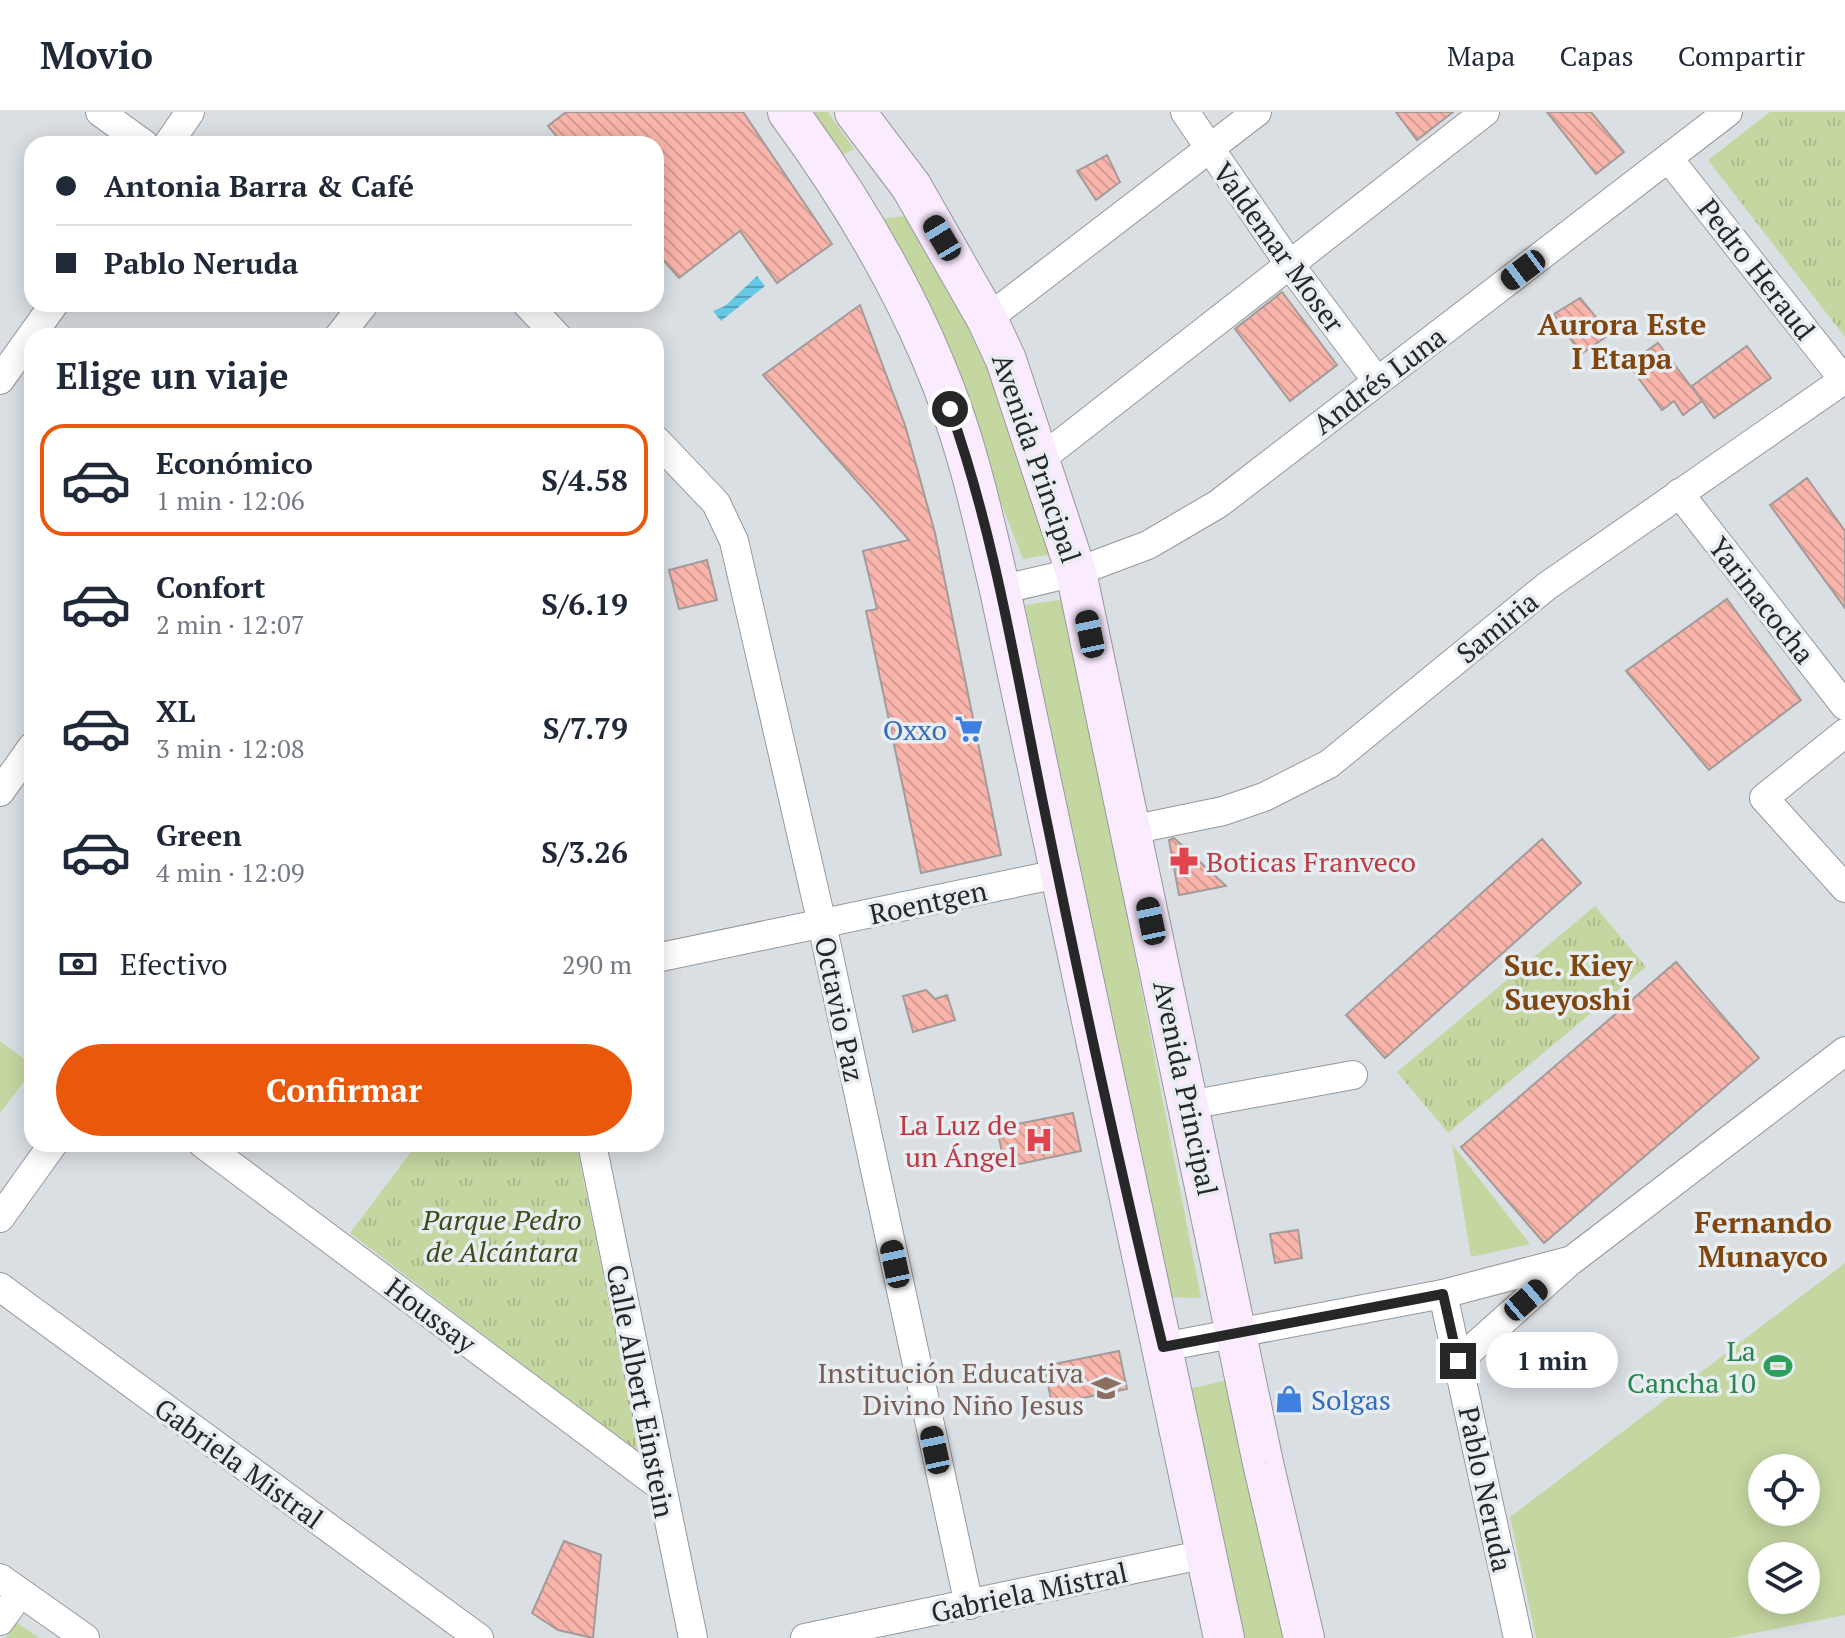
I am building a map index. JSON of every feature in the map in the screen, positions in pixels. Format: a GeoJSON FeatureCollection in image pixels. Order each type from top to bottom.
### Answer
{"type":"FeatureCollection","features":[{"type":"Feature","properties":{"kind":"main road"},"geometry":{"type":"LineString","coordinates":[[788,112],[880,251],[941,382],[969,463],[1000,590],[1058,874],[1224,1638]]}},
{"type":"Feature","properties":{"kind":"main road","name":"Avenida Principal"},"geometry":{"type":"LineString","coordinates":[[855,112],[900,172],[942,238],[987,319],[1006,360],[1076,572],[1236,1332],[1304,1638]]}},
{"type":"Feature","properties":{"kind":"main road"},"geometry":{"type":"LineString","coordinates":[[852,205],[900,172]]}},
{"type":"Feature","properties":{"kind":"street"},"geometry":{"type":"LineString","coordinates":[[100,112],[133,136]]}},
{"type":"Feature","properties":{"kind":"street"},"geometry":{"type":"LineString","coordinates":[[174,136],[190,112]]}},
{"type":"Feature","properties":{"kind":"street","name":"Valdemar Moser"},"geometry":{"type":"LineString","coordinates":[[1185,112],[1290,265],[1377,381]]}},
{"type":"Feature","properties":{"kind":"street"},"geometry":{"type":"LineString","coordinates":[[987,319],[1257,112]]}},
{"type":"Feature","properties":{"kind":"street"},"geometry":{"type":"LineString","coordinates":[[1038,461],[1485,112]]}},
{"type":"Feature","properties":{"kind":"street","name":"Andrés Luna"},"geometry":{"type":"LineString","coordinates":[[1000,590],[1076,572],[1148,545],[1218,504],[1728,112]]}},
{"type":"Feature","properties":{"kind":"street","name":"Pedro Heraud"},"geometry":{"type":"LineString","coordinates":[[1669,159],[1844,380]]}},
{"type":"Feature","properties":{"kind":"street"},"geometry":{"type":"LineString","coordinates":[[345,328],[358,312]]}},
{"type":"Feature","properties":{"kind":"street"},"geometry":{"type":"LineString","coordinates":[[534,312],[550,328]]}},
{"type":"Feature","properties":{"kind":"street"},"geometry":{"type":"LineString","coordinates":[[0,380],[24,355]]}},
{"type":"Feature","properties":{"kind":"street","name":"Samiria"},"geometry":{"type":"LineString","coordinates":[[1131,830],[1223,811],[1264,797],[1329,764],[1547,586],[1844,380]]}},
{"type":"Feature","properties":{"kind":"street","name":"Octavio Paz"},"geometry":{"type":"LineString","coordinates":[[664,448],[716,503],[731,532],[822,924],[969,1605]]}},
{"type":"Feature","properties":{"kind":"street","name":"Yarinacocha"},"geometry":{"type":"LineString","coordinates":[[1679,493],[1845,706]]}},
{"type":"Feature","properties":{"kind":"street"},"geometry":{"type":"LineString","coordinates":[[1845,733],[1764,798],[1845,888]]}},
{"type":"Feature","properties":{"kind":"street"},"geometry":{"type":"LineString","coordinates":[[0,792],[24,758]]}},
{"type":"Feature","properties":{"kind":"street","name":"Roentgen"},"geometry":{"type":"LineString","coordinates":[[664,956],[1058,874]]}},
{"type":"Feature","properties":{"kind":"street"},"geometry":{"type":"LineString","coordinates":[[1458,1361],[1572,1260],[1845,1051]]}},
{"type":"Feature","properties":{"kind":"street"},"geometry":{"type":"LineString","coordinates":[[1189,1105],[1353,1075]]}},
{"type":"Feature","properties":{"kind":"street"},"geometry":{"type":"LineString","coordinates":[[0,1218],[47,1152]]}},
{"type":"Feature","properties":{"kind":"street","name":"Houssay"},"geometry":{"type":"LineString","coordinates":[[214,1152],[660,1486]]}},
{"type":"Feature","properties":{"kind":"street","name":"Calle Albert Einstein"},"geometry":{"type":"LineString","coordinates":[[594,1152],[693,1638]]}},
{"type":"Feature","properties":{"kind":"street"},"geometry":{"type":"LineString","coordinates":[[1163,1347],[1443,1294],[1572,1260]]}},
{"type":"Feature","properties":{"kind":"street","name":"Gabriela Mistral"},"geometry":{"type":"LineString","coordinates":[[0,1287],[479,1638]]}},
{"type":"Feature","properties":{"kind":"street","name":"Pablo Neruda"},"geometry":{"type":"LineString","coordinates":[[1443,1294],[1518,1638]]}},
{"type":"Feature","properties":{"kind":"street","name":"Gabriela Mistral"},"geometry":{"type":"LineString","coordinates":[[805,1638],[1206,1554]]}},
{"type":"Feature","properties":{"kind":"street"},"geometry":{"type":"LineString","coordinates":[[0,1621],[10,1585],[85,1638]]}},
{"type":"Feature","properties":{"kind":"green space"},"geometry":{"type":"Polygon","coordinates":[[[805,112],[828,112],[854,149],[838,157],[805,112]]]}},
{"type":"Feature","properties":{"kind":"green space"},"geometry":{"type":"Polygon","coordinates":[[[1770,112],[1845,112],[1845,337],[1708,160],[1770,112]]]}},
{"type":"Feature","properties":{"kind":"green space"},"geometry":{"type":"Polygon","coordinates":[[[913,215],[997,373],[1054,554],[1023,559],[935,335],[883,219],[913,215]]]}},
{"type":"Feature","properties":{"kind":"green space"},"geometry":{"type":"Polygon","coordinates":[[[1066,599],[1201,1298],[1170,1297],[1025,605],[1066,599]]]}},
{"type":"Feature","properties":{"kind":"green space"},"geometry":{"type":"Polygon","coordinates":[[[1595,906],[1646,967],[1448,1133],[1397,1072],[1595,906]]]}},
{"type":"Feature","properties":{"kind":"green space"},"geometry":{"type":"Polygon","coordinates":[[[0,1041],[24,1059],[24,1082],[0,1113],[0,1041]]]}},
{"type":"Feature","properties":{"kind":"green space"},"geometry":{"type":"Polygon","coordinates":[[[1452,1144],[1530,1244],[1471,1257],[1452,1144]]]}},
{"type":"Feature","properties":{"kind":"green space","name":"Parque Pedro de Alcántara"},"geometry":{"type":"Polygon","coordinates":[[[411,1152],[578,1152],[641,1455],[350,1233],[411,1152]]]}},
{"type":"Feature","properties":{"kind":"green space","name":"La Cancha 10"},"geometry":{"type":"Polygon","coordinates":[[[1845,1263],[1845,1615],[1729,1638],[1536,1638],[1510,1517],[1845,1263]]]}},
{"type":"Feature","properties":{"kind":"green space"},"geometry":{"type":"Polygon","coordinates":[[[1228,1380],[1288,1638],[1240,1638],[1188,1389],[1228,1380]]]}},
{"type":"Feature","properties":{"kind":"green space"},"geometry":{"type":"Polygon","coordinates":[[[16,1622],[39,1638],[5,1638],[16,1622]]]}},
{"type":"Feature","properties":{"kind":"water"},"geometry":{"type":"Polygon","coordinates":[[[757,276],[765,286],[721,321],[713,311],[725,306],[757,276]]]}},
{"type":"Feature","properties":{"kind":"building"},"geometry":{"type":"Polygon","coordinates":[[[566,112],[743,112],[832,244],[777,283],[740,231],[679,278],[664,261],[664,136],[556,136],[548,126],[566,112]]]}},
{"type":"Feature","properties":{"kind":"building"},"geometry":{"type":"Polygon","coordinates":[[[1396,112],[1453,112],[1417,140],[1396,112]]]}},
{"type":"Feature","properties":{"kind":"building"},"geometry":{"type":"Polygon","coordinates":[[[1547,112],[1591,112],[1624,152],[1596,174],[1547,112]]]}},
{"type":"Feature","properties":{"kind":"building"},"geometry":{"type":"Polygon","coordinates":[[[1107,155],[1120,182],[1096,200],[1077,171],[1107,155]]]}},
{"type":"Feature","properties":{"kind":"building"},"geometry":{"type":"Polygon","coordinates":[[[1282,292],[1337,365],[1290,401],[1235,329],[1282,292]]]}},
{"type":"Feature","properties":{"kind":"building"},"geometry":{"type":"Polygon","coordinates":[[[1580,298],[1610,334],[1581,354],[1554,314],[1580,298]]]}},
{"type":"Feature","properties":{"kind":"building"},"geometry":{"type":"Polygon","coordinates":[[[860,305],[905,425],[935,533],[1001,855],[921,873],[866,611],[877,609],[863,551],[909,540],[763,375],[860,305]]]}},
{"type":"Feature","properties":{"kind":"building"},"geometry":{"type":"Polygon","coordinates":[[[1658,343],[1702,401],[1683,415],[1674,401],[1662,410],[1634,372],[1646,364],[1640,356],[1658,343]]]}},
{"type":"Feature","properties":{"kind":"building"},"geometry":{"type":"Polygon","coordinates":[[[1747,346],[1771,378],[1714,418],[1692,386],[1747,346]]]}},
{"type":"Feature","properties":{"kind":"building"},"geometry":{"type":"Polygon","coordinates":[[[1807,478],[1845,531],[1845,608],[1770,505],[1807,478]]]}},
{"type":"Feature","properties":{"kind":"building"},"geometry":{"type":"Polygon","coordinates":[[[707,560],[717,600],[679,609],[669,570],[707,560]]]}},
{"type":"Feature","properties":{"kind":"building"},"geometry":{"type":"Polygon","coordinates":[[[1727,599],[1801,700],[1709,770],[1626,671],[1727,599]]]}},
{"type":"Feature","properties":{"kind":"building"},"geometry":{"type":"Polygon","coordinates":[[[1174,838],[1226,886],[1179,895],[1169,840],[1174,838]]]}},
{"type":"Feature","properties":{"kind":"building"},"geometry":{"type":"Polygon","coordinates":[[[1542,839],[1581,883],[1385,1058],[1346,1015],[1542,839]]]}},
{"type":"Feature","properties":{"kind":"building"},"geometry":{"type":"Polygon","coordinates":[[[1676,962],[1759,1058],[1544,1243],[1461,1147],[1676,962]]]}},
{"type":"Feature","properties":{"kind":"building"},"geometry":{"type":"Polygon","coordinates":[[[926,990],[935,999],[947,995],[955,1020],[913,1032],[903,996],[926,990]]]}},
{"type":"Feature","properties":{"kind":"building","name":"La Luz de un Ángel"},"geometry":{"type":"Polygon","coordinates":[[[1073,1113],[1081,1151],[1005,1167],[997,1128],[1073,1113]]]}},
{"type":"Feature","properties":{"kind":"building"},"geometry":{"type":"Polygon","coordinates":[[[1298,1230],[1302,1258],[1275,1263],[1270,1234],[1298,1230]]]}},
{"type":"Feature","properties":{"kind":"building"},"geometry":{"type":"Polygon","coordinates":[[[1119,1351],[1127,1389],[1052,1404],[1044,1366],[1119,1351]]]}},
{"type":"Feature","properties":{"kind":"building"},"geometry":{"type":"Polygon","coordinates":[[[564,1541],[601,1555],[593,1638],[558,1630],[532,1613],[564,1541]]]}},
{"type":"Feature","properties":{"kind":"place","name":"Oxxo"},"geometry":{"type":"Point","coordinates":[969,729]}},
{"type":"Feature","properties":{"kind":"place","name":"Boticas Franveco"},"geometry":{"type":"Point","coordinates":[1184,861]}},
{"type":"Feature","properties":{"kind":"place","name":"La Luz de un Ángel"},"geometry":{"type":"Point","coordinates":[1039,1140]}},
{"type":"Feature","properties":{"kind":"place","name":"La Cancha 10"},"geometry":{"type":"Point","coordinates":[1778,1366]}},
{"type":"Feature","properties":{"kind":"place","name":"Institución Educativa Divino Niño Jesus"},"geometry":{"type":"Point","coordinates":[1106,1388]}},
{"type":"Feature","properties":{"kind":"place","name":"Solgas"},"geometry":{"type":"Point","coordinates":[1289,1399]}},
{"type":"Feature","properties":{"kind":"district","name":"Aurora Este I Etapa"},"geometry":{"type":"Point","coordinates":[1622,341]}},
{"type":"Feature","properties":{"kind":"district","name":"Suc. Kiey Sueyoshi"},"geometry":{"type":"Point","coordinates":[1568,982]}},
{"type":"Feature","properties":{"kind":"district","name":"Fernando Munayco"},"geometry":{"type":"Point","coordinates":[1763,1239]}},
{"type":"Feature","properties":{"kind":"route"},"geometry":{"type":"LineString","coordinates":[[950,409],[969,463],[1000,590],[1050,837],[1163,1347],[1443,1294],[1458,1361]]}}]}
